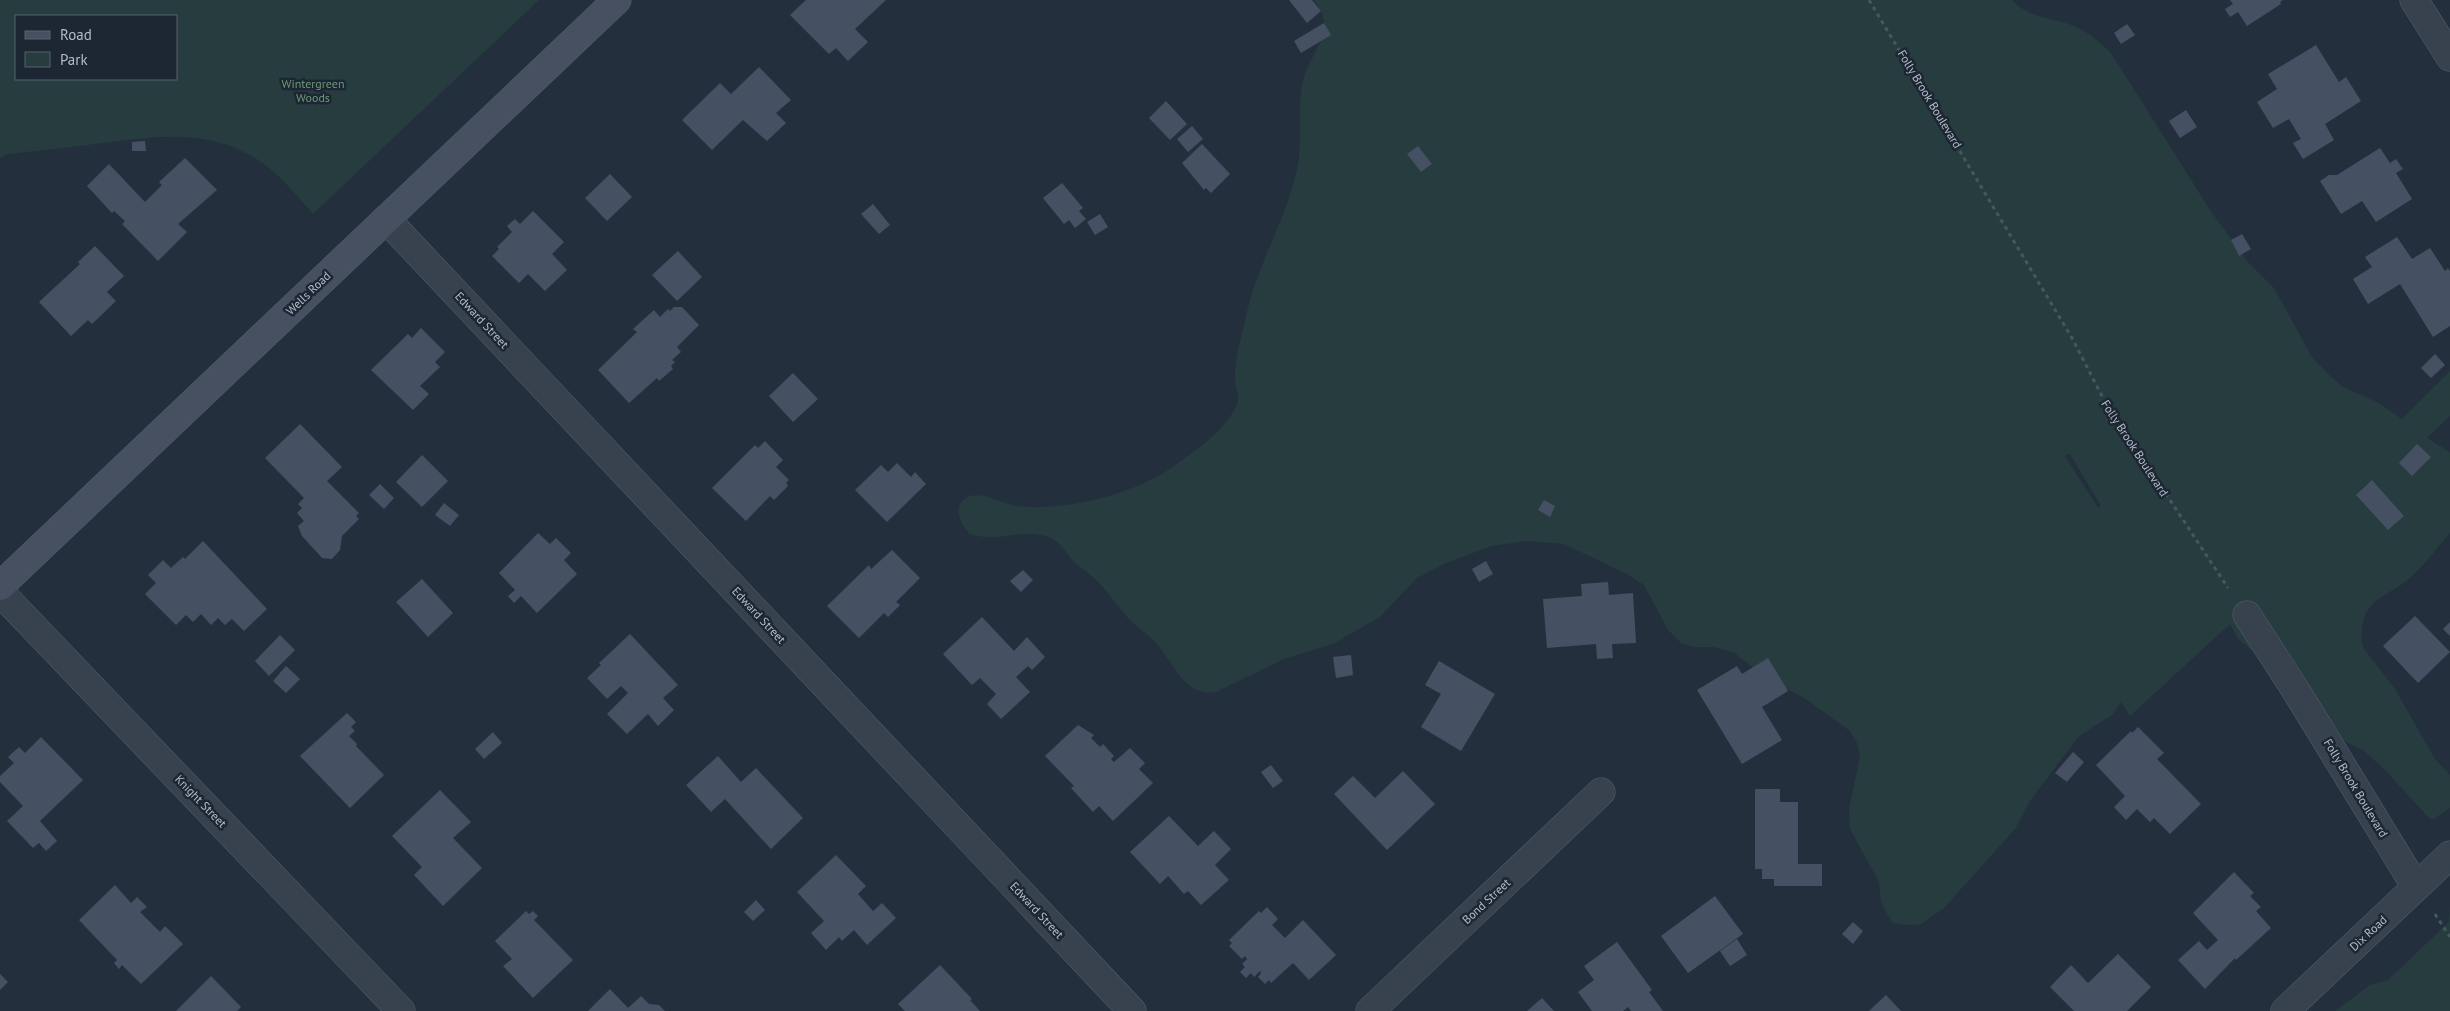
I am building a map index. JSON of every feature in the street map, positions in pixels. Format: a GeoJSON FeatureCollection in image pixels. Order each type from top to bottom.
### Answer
{"type":"FeatureCollection","features":[{"type":"Feature","properties":{"kind":"main road","name":"Wells Road"},"geometry":{"type":"LineString","coordinates":[[0,586],[617,0]]}},
{"type":"Feature","properties":{"kind":"street"},"geometry":{"type":"LineString","coordinates":[[2414,0],[2450,57]]}},
{"type":"Feature","properties":{"kind":"street","name":"Edward Street"},"geometry":{"type":"LineString","coordinates":[[386,218],[1132,1011]]}},
{"type":"Feature","properties":{"kind":"street","name":"Knight Street"},"geometry":{"type":"LineString","coordinates":[[0,592],[401,1011]]}},
{"type":"Feature","properties":{"kind":"street","name":"Folly Brook Boulevard"},"geometry":{"type":"LineString","coordinates":[[2247,615],[2298,694],[2416,887]]}},
{"type":"Feature","properties":{"kind":"street","name":"Bond Street"},"geometry":{"type":"LineString","coordinates":[[1370,1011],[1602,792]]}},
{"type":"Feature","properties":{"kind":"street","name":"Dix Road"},"geometry":{"type":"LineString","coordinates":[[2285,1011],[2450,855]]}},
{"type":"Feature","properties":{"kind":"path","name":"Folly Brook Boulevard"},"geometry":{"type":"LineString","coordinates":[[1869,0],[2072,338],[2104,400],[2161,490],[2247,615]]}},
{"type":"Feature","properties":{"kind":"green space","name":"Wintergreen Woods"},"geometry":{"type":"Polygon","coordinates":[[[0,0],[539,0],[313,214],[281,178],[258,160],[221,143],[202,139],[182,137],[143,138],[8,154],[0,158],[0,0]]]}},
{"type":"Feature","properties":{"kind":"green space"},"geometry":{"type":"Polygon","coordinates":[[[1314,0],[2012,0],[2024,10],[2069,24],[2092,36],[2111,53],[2212,213],[2248,262],[2274,288],[2312,357],[2327,373],[2343,387],[2379,403],[2402,419],[2450,371],[2450,416],[2427,438],[2450,452],[2450,533],[2422,567],[2374,603],[2364,617],[2361,637],[2365,650],[2395,689],[2435,759],[2450,775],[2450,808],[2432,820],[2427,816],[2384,769],[2364,751],[2340,739],[2268,664],[2238,639],[2230,624],[2130,716],[2121,702],[2112,715],[2079,736],[2030,801],[2015,829],[1944,908],[1921,924],[1892,923],[1881,902],[1879,882],[1850,829],[1849,809],[1860,756],[1857,743],[1850,731],[1804,698],[1766,678],[1733,652],[1714,647],[1695,647],[1682,644],[1668,630],[1644,585],[1627,574],[1564,544],[1527,541],[1491,546],[1444,564],[1417,578],[1380,617],[1333,644],[1284,659],[1216,692],[1205,692],[1195,689],[1179,675],[1153,640],[1130,620],[1098,582],[1075,563],[1058,542],[1048,537],[1032,534],[989,537],[970,534],[964,527],[959,513],[960,504],[968,497],[980,495],[1019,506],[1049,507],[1106,497],[1159,476],[1210,439],[1226,422],[1238,401],[1235,377],[1236,362],[1251,298],[1285,210],[1296,174],[1299,151],[1301,93],[1307,70],[1324,31],[1321,11],[1314,0]],[[2070,454],[2065,456],[2098,508],[2101,506],[2070,454]]]}},
{"type":"Feature","properties":{"kind":"green space"},"geometry":{"type":"Polygon","coordinates":[[[2450,909],[2450,1011],[2335,1011],[2370,985],[2388,980],[2449,922],[2450,909]]]}},
{"type":"Feature","properties":{"kind":"building"},"geometry":{"type":"Polygon","coordinates":[[[806,0],[886,0],[855,29],[868,42],[848,61],[836,48],[829,54],[790,15],[806,0]]]}},
{"type":"Feature","properties":{"kind":"building"},"geometry":{"type":"Polygon","coordinates":[[[1289,0],[1312,0],[1321,11],[1307,23],[1289,0]]]}},
{"type":"Feature","properties":{"kind":"building"},"geometry":{"type":"Polygon","coordinates":[[[2230,0],[2283,0],[2280,2],[2281,4],[2247,26],[2238,12],[2230,17],[2225,9],[2233,4],[2230,0]]]}},
{"type":"Feature","properties":{"kind":"building"},"geometry":{"type":"Polygon","coordinates":[[[1324,23],[1331,35],[1301,53],[1294,41],[1324,23]]]}},
{"type":"Feature","properties":{"kind":"building"},"geometry":{"type":"Polygon","coordinates":[[[2127,24],[2135,35],[2121,44],[2114,33],[2127,24]]]}},
{"type":"Feature","properties":{"kind":"building"},"geometry":{"type":"Polygon","coordinates":[[[2316,45],[2339,82],[2346,77],[2361,101],[2325,124],[2334,140],[2303,159],[2293,143],[2301,139],[2289,119],[2273,128],[2257,102],[2277,89],[2268,74],[2316,45]]]}},
{"type":"Feature","properties":{"kind":"building"},"geometry":{"type":"Polygon","coordinates":[[[759,67],[791,100],[776,113],[786,123],[767,141],[743,120],[712,150],[682,120],[720,83],[731,94],[759,67]]]}},
{"type":"Feature","properties":{"kind":"building"},"geometry":{"type":"Polygon","coordinates":[[[1166,101],[1187,124],[1170,140],[1149,118],[1166,101]]]}},
{"type":"Feature","properties":{"kind":"building"},"geometry":{"type":"Polygon","coordinates":[[[2186,110],[2197,127],[2180,138],[2169,121],[2186,110]]]}},
{"type":"Feature","properties":{"kind":"building"},"geometry":{"type":"Polygon","coordinates":[[[1192,126],[1203,139],[1188,152],[1177,139],[1192,126]]]}},
{"type":"Feature","properties":{"kind":"building"},"geometry":{"type":"Polygon","coordinates":[[[145,141],[146,151],[132,151],[132,142],[145,141]]]}},
{"type":"Feature","properties":{"kind":"building"},"geometry":{"type":"Polygon","coordinates":[[[1202,144],[1230,174],[1211,193],[1206,188],[1204,190],[1182,163],[1202,144]]]}},
{"type":"Feature","properties":{"kind":"building"},"geometry":{"type":"Polygon","coordinates":[[[1418,146],[1432,164],[1421,172],[1407,154],[1418,146]]]}},
{"type":"Feature","properties":{"kind":"building"},"geometry":{"type":"Polygon","coordinates":[[[2380,148],[2390,163],[2396,159],[2403,169],[2396,173],[2412,199],[2376,222],[2362,201],[2341,214],[2320,181],[2329,175],[2337,175],[2380,148]]]}},
{"type":"Feature","properties":{"kind":"building"},"geometry":{"type":"Polygon","coordinates":[[[185,158],[217,190],[178,224],[187,232],[158,261],[122,224],[125,221],[114,211],[112,213],[87,186],[109,164],[145,202],[162,185],[159,182],[185,158]]]}},
{"type":"Feature","properties":{"kind":"building"},"geometry":{"type":"Polygon","coordinates":[[[610,174],[632,197],[607,221],[585,198],[610,174]]]}},
{"type":"Feature","properties":{"kind":"building"},"geometry":{"type":"Polygon","coordinates":[[[1062,183],[1083,208],[1079,211],[1086,219],[1075,228],[1069,220],[1064,224],[1043,198],[1062,183]]]}},
{"type":"Feature","properties":{"kind":"building"},"geometry":{"type":"Polygon","coordinates":[[[873,204],[890,225],[879,234],[861,214],[873,204]]]}},
{"type":"Feature","properties":{"kind":"building"},"geometry":{"type":"Polygon","coordinates":[[[533,211],[564,242],[552,254],[567,270],[545,291],[528,274],[519,283],[492,256],[499,249],[497,247],[512,232],[507,226],[515,219],[520,224],[533,211]]]}},
{"type":"Feature","properties":{"kind":"building"},"geometry":{"type":"Polygon","coordinates":[[[1100,214],[1108,227],[1095,235],[1087,222],[1100,214]]]}},
{"type":"Feature","properties":{"kind":"building"},"geometry":{"type":"Polygon","coordinates":[[[2242,234],[2251,249],[2239,256],[2231,240],[2242,234]]]}},
{"type":"Feature","properties":{"kind":"building"},"geometry":{"type":"Polygon","coordinates":[[[2397,237],[2412,259],[2430,248],[2445,271],[2448,268],[2450,271],[2450,326],[2433,337],[2400,284],[2368,304],[2353,279],[2372,267],[2365,257],[2397,237]]]}},
{"type":"Feature","properties":{"kind":"building"},"geometry":{"type":"Polygon","coordinates":[[[95,246],[124,276],[107,292],[116,301],[92,324],[88,320],[71,336],[39,302],[80,264],[78,262],[95,246]]]}},
{"type":"Feature","properties":{"kind":"building"},"geometry":{"type":"Polygon","coordinates":[[[678,251],[702,277],[677,301],[652,275],[678,251]]]}},
{"type":"Feature","properties":{"kind":"building"},"geometry":{"type":"Polygon","coordinates":[[[674,307],[682,307],[699,325],[677,347],[681,352],[672,360],[675,362],[671,366],[673,369],[659,381],[657,378],[629,403],[598,370],[637,332],[633,329],[654,310],[660,317],[668,309],[670,311],[674,307]]]}},
{"type":"Feature","properties":{"kind":"building"},"geometry":{"type":"Polygon","coordinates":[[[421,328],[445,352],[435,362],[440,367],[420,386],[429,394],[413,410],[371,370],[408,334],[412,338],[421,328]]]}},
{"type":"Feature","properties":{"kind":"building"},"geometry":{"type":"Polygon","coordinates":[[[2435,354],[2445,365],[2431,378],[2421,368],[2435,354]]]}},
{"type":"Feature","properties":{"kind":"building"},"geometry":{"type":"Polygon","coordinates":[[[793,373],[818,399],[793,422],[769,396],[793,373]]]}},
{"type":"Feature","properties":{"kind":"building"},"geometry":{"type":"Polygon","coordinates":[[[300,424],[342,467],[327,481],[359,513],[356,516],[359,519],[342,536],[340,550],[332,559],[322,558],[302,536],[298,526],[304,521],[297,513],[302,508],[298,504],[304,498],[265,458],[300,424]]]}},
{"type":"Feature","properties":{"kind":"building"},"geometry":{"type":"Polygon","coordinates":[[[765,441],[783,460],[776,467],[789,480],[786,483],[788,486],[774,500],[770,496],[746,521],[712,488],[755,445],[758,448],[765,441]]]}},
{"type":"Feature","properties":{"kind":"building"},"geometry":{"type":"Polygon","coordinates":[[[2417,444],[2431,457],[2412,476],[2399,463],[2417,444]]]}},
{"type":"Feature","properties":{"kind":"building"},"geometry":{"type":"Polygon","coordinates":[[[422,455],[448,481],[422,507],[396,482],[422,455]]]}},
{"type":"Feature","properties":{"kind":"building"},"geometry":{"type":"Polygon","coordinates":[[[897,463],[911,477],[915,472],[926,484],[887,522],[855,490],[881,465],[888,472],[897,463]]]}},
{"type":"Feature","properties":{"kind":"building"},"geometry":{"type":"Polygon","coordinates":[[[2372,480],[2404,516],[2388,530],[2356,495],[2372,480]]]}},
{"type":"Feature","properties":{"kind":"building"},"geometry":{"type":"Polygon","coordinates":[[[380,484],[394,498],[384,509],[369,495],[380,484]]]}},
{"type":"Feature","properties":{"kind":"building"},"geometry":{"type":"Polygon","coordinates":[[[1544,500],[1555,506],[1550,517],[1538,510],[1544,500]]]}},
{"type":"Feature","properties":{"kind":"building"},"geometry":{"type":"Polygon","coordinates":[[[444,503],[459,515],[450,526],[435,515],[444,503]]]}},
{"type":"Feature","properties":{"kind":"building"},"geometry":{"type":"Polygon","coordinates":[[[538,533],[550,544],[556,538],[571,553],[564,560],[577,574],[537,613],[521,596],[514,603],[508,596],[515,590],[499,573],[538,533]]]}},
{"type":"Feature","properties":{"kind":"building"},"geometry":{"type":"Polygon","coordinates":[[[203,541],[267,609],[244,631],[232,619],[225,625],[218,618],[211,625],[201,614],[193,622],[186,615],[176,625],[145,594],[156,583],[148,575],[163,560],[171,568],[183,557],[185,559],[203,541]]]}},
{"type":"Feature","properties":{"kind":"building"},"geometry":{"type":"Polygon","coordinates":[[[892,550],[920,578],[896,602],[900,605],[888,617],[884,613],[859,638],[827,606],[869,565],[871,569],[892,550]]]}},
{"type":"Feature","properties":{"kind":"building"},"geometry":{"type":"Polygon","coordinates":[[[1486,561],[1493,574],[1479,582],[1472,569],[1486,561]]]}},
{"type":"Feature","properties":{"kind":"building"},"geometry":{"type":"Polygon","coordinates":[[[1023,570],[1033,580],[1021,592],[1010,581],[1023,570]]]}},
{"type":"Feature","properties":{"kind":"building"},"geometry":{"type":"Polygon","coordinates":[[[422,579],[453,613],[428,637],[396,602],[422,579]]]}},
{"type":"Feature","properties":{"kind":"building"},"geometry":{"type":"Polygon","coordinates":[[[1608,582],[1609,595],[1633,593],[1636,643],[1612,644],[1613,658],[1597,659],[1596,644],[1547,648],[1543,599],[1582,596],[1581,584],[1608,582]]]}},
{"type":"Feature","properties":{"kind":"building"},"geometry":{"type":"Polygon","coordinates":[[[2415,616],[2450,652],[2418,683],[2383,646],[2415,616]]]}},
{"type":"Feature","properties":{"kind":"building"},"geometry":{"type":"Polygon","coordinates":[[[982,617],[1014,651],[1027,637],[1045,657],[1032,670],[1028,666],[1016,677],[1030,692],[1001,719],[987,704],[996,694],[980,678],[972,685],[943,654],[982,617]]]}},
{"type":"Feature","properties":{"kind":"building"},"geometry":{"type":"Polygon","coordinates":[[[2450,622],[2450,636],[2443,629],[2450,622]]]}},
{"type":"Feature","properties":{"kind":"building"},"geometry":{"type":"Polygon","coordinates":[[[630,634],[678,685],[663,698],[674,710],[658,726],[648,714],[627,734],[607,714],[628,693],[621,686],[607,699],[587,678],[601,665],[599,663],[630,634]]]}},
{"type":"Feature","properties":{"kind":"building"},"geometry":{"type":"Polygon","coordinates":[[[280,635],[295,650],[269,676],[255,661],[280,635]]]}},
{"type":"Feature","properties":{"kind":"building"},"geometry":{"type":"Polygon","coordinates":[[[1351,655],[1353,675],[1336,678],[1333,657],[1351,655]]]}},
{"type":"Feature","properties":{"kind":"building"},"geometry":{"type":"Polygon","coordinates":[[[1768,658],[1788,691],[1762,707],[1782,740],[1742,764],[1697,690],[1737,666],[1742,674],[1768,658]]]}},
{"type":"Feature","properties":{"kind":"building"},"geometry":{"type":"Polygon","coordinates":[[[1439,661],[1495,694],[1461,751],[1421,727],[1441,694],[1425,685],[1439,661]]]}},
{"type":"Feature","properties":{"kind":"building"},"geometry":{"type":"Polygon","coordinates":[[[286,666],[300,679],[286,693],[273,681],[286,666]]]}},
{"type":"Feature","properties":{"kind":"building"},"geometry":{"type":"Polygon","coordinates":[[[347,713],[356,722],[351,727],[355,731],[349,736],[384,775],[350,808],[300,756],[347,713]]]}},
{"type":"Feature","properties":{"kind":"building"},"geometry":{"type":"Polygon","coordinates":[[[1078,725],[1094,735],[1091,738],[1100,747],[1103,744],[1114,756],[1111,759],[1114,762],[1130,748],[1145,763],[1139,769],[1153,783],[1113,821],[1099,806],[1093,812],[1071,788],[1074,786],[1045,756],[1078,725]]]}},
{"type":"Feature","properties":{"kind":"building"},"geometry":{"type":"Polygon","coordinates":[[[2138,727],[2164,753],[2157,759],[2201,804],[2170,834],[2154,818],[2150,822],[2137,809],[2126,820],[2114,807],[2125,796],[2096,765],[2131,731],[2132,733],[2138,727]]]}},
{"type":"Feature","properties":{"kind":"building"},"geometry":{"type":"Polygon","coordinates":[[[493,732],[502,743],[484,759],[475,749],[493,732]]]}},
{"type":"Feature","properties":{"kind":"building"},"geometry":{"type":"Polygon","coordinates":[[[41,737],[83,780],[40,821],[57,841],[46,851],[39,843],[33,848],[7,821],[23,806],[0,782],[0,776],[14,763],[8,757],[19,747],[25,753],[41,737]]]}},
{"type":"Feature","properties":{"kind":"building"},"geometry":{"type":"Polygon","coordinates":[[[2073,752],[2084,762],[2067,782],[2055,773],[2073,752]]]}},
{"type":"Feature","properties":{"kind":"building"},"geometry":{"type":"Polygon","coordinates":[[[718,756],[741,782],[756,768],[803,818],[771,849],[725,799],[711,812],[686,785],[718,756]]]}},
{"type":"Feature","properties":{"kind":"building"},"geometry":{"type":"Polygon","coordinates":[[[1271,765],[1283,781],[1273,788],[1261,772],[1271,765]]]}},
{"type":"Feature","properties":{"kind":"building"},"geometry":{"type":"Polygon","coordinates":[[[1403,771],[1435,804],[1387,850],[1334,794],[1353,776],[1375,798],[1403,771]]]}},
{"type":"Feature","properties":{"kind":"building"},"geometry":{"type":"Polygon","coordinates":[[[1755,789],[1780,789],[1780,802],[1798,802],[1798,864],[1822,864],[1822,886],[1774,886],[1774,879],[1762,879],[1762,869],[1755,869],[1755,789]]]}},
{"type":"Feature","properties":{"kind":"building"},"geometry":{"type":"Polygon","coordinates":[[[440,790],[471,822],[453,838],[482,868],[443,906],[414,875],[422,867],[392,836],[440,790]]]}},
{"type":"Feature","properties":{"kind":"building"},"geometry":{"type":"Polygon","coordinates":[[[1169,816],[1198,846],[1214,831],[1231,849],[1215,865],[1229,880],[1201,905],[1188,891],[1184,894],[1168,876],[1160,884],[1130,852],[1169,816]]]}},
{"type":"Feature","properties":{"kind":"building"},"geometry":{"type":"Polygon","coordinates":[[[836,855],[866,886],[858,894],[873,911],[882,903],[896,918],[867,945],[854,930],[842,941],[839,937],[826,950],[811,933],[824,921],[797,892],[836,855]]]}},
{"type":"Feature","properties":{"kind":"building"},"geometry":{"type":"Polygon","coordinates":[[[2234,872],[2254,893],[2250,896],[2261,907],[2256,911],[2271,928],[2236,960],[2235,958],[2205,989],[2178,960],[2199,941],[2207,950],[2218,940],[2193,913],[2234,872]]]}},
{"type":"Feature","properties":{"kind":"building"},"geometry":{"type":"Polygon","coordinates":[[[115,885],[131,903],[137,897],[147,907],[140,912],[160,932],[165,926],[183,944],[141,984],[122,965],[119,969],[114,963],[117,960],[79,920],[115,885]]]}},
{"type":"Feature","properties":{"kind":"building"},"geometry":{"type":"Polygon","coordinates":[[[1715,896],[1743,934],[1688,973],[1661,936],[1715,896]]]}},
{"type":"Feature","properties":{"kind":"building"},"geometry":{"type":"Polygon","coordinates":[[[756,900],[765,910],[753,921],[744,912],[756,900]]]}},
{"type":"Feature","properties":{"kind":"building"},"geometry":{"type":"Polygon","coordinates":[[[1267,907],[1278,919],[1272,925],[1285,938],[1303,920],[1336,955],[1309,980],[1293,963],[1271,983],[1269,980],[1265,984],[1258,977],[1261,973],[1260,971],[1254,977],[1251,973],[1246,978],[1240,972],[1245,967],[1242,964],[1247,959],[1245,956],[1242,959],[1229,946],[1232,943],[1229,940],[1259,911],[1261,913],[1267,907]]]}},
{"type":"Feature","properties":{"kind":"building"},"geometry":{"type":"Polygon","coordinates":[[[526,911],[529,914],[533,911],[538,916],[534,920],[573,960],[533,998],[503,966],[512,959],[495,941],[526,911]]]}},
{"type":"Feature","properties":{"kind":"building"},"geometry":{"type":"Polygon","coordinates":[[[1853,922],[1863,931],[1853,944],[1842,934],[1853,922]]]}},
{"type":"Feature","properties":{"kind":"building"},"geometry":{"type":"Polygon","coordinates":[[[1737,939],[1747,955],[1730,966],[1720,951],[1737,939]]]}},
{"type":"Feature","properties":{"kind":"building"},"geometry":{"type":"Polygon","coordinates":[[[1617,942],[1652,990],[1649,992],[1663,1011],[1631,1011],[1628,1007],[1623,1011],[1592,1011],[1578,992],[1594,980],[1584,966],[1617,942]]]}},
{"type":"Feature","properties":{"kind":"building"},"geometry":{"type":"Polygon","coordinates":[[[2118,954],[2151,987],[2127,1011],[2074,1011],[2050,987],[2071,965],[2088,983],[2118,954]]]}},
{"type":"Feature","properties":{"kind":"building"},"geometry":{"type":"Polygon","coordinates":[[[940,965],[972,999],[970,1000],[980,1011],[905,1011],[898,1004],[940,965]]]}},
{"type":"Feature","properties":{"kind":"building"},"geometry":{"type":"Polygon","coordinates":[[[0,974],[8,982],[0,990],[0,974]]]}},
{"type":"Feature","properties":{"kind":"building"},"geometry":{"type":"Polygon","coordinates":[[[211,976],[241,1007],[237,1011],[176,1011],[211,976]]]}},
{"type":"Feature","properties":{"kind":"building"},"geometry":{"type":"Polygon","coordinates":[[[610,989],[628,1008],[641,996],[649,1004],[659,1005],[665,1011],[588,1011],[610,989]]]}},
{"type":"Feature","properties":{"kind":"building"},"geometry":{"type":"Polygon","coordinates":[[[1886,995],[1901,1011],[1869,1011],[1886,995]]]}},
{"type":"Feature","properties":{"kind":"building"},"geometry":{"type":"Polygon","coordinates":[[[1542,998],[1554,1011],[1527,1011],[1542,998]]]}}]}
